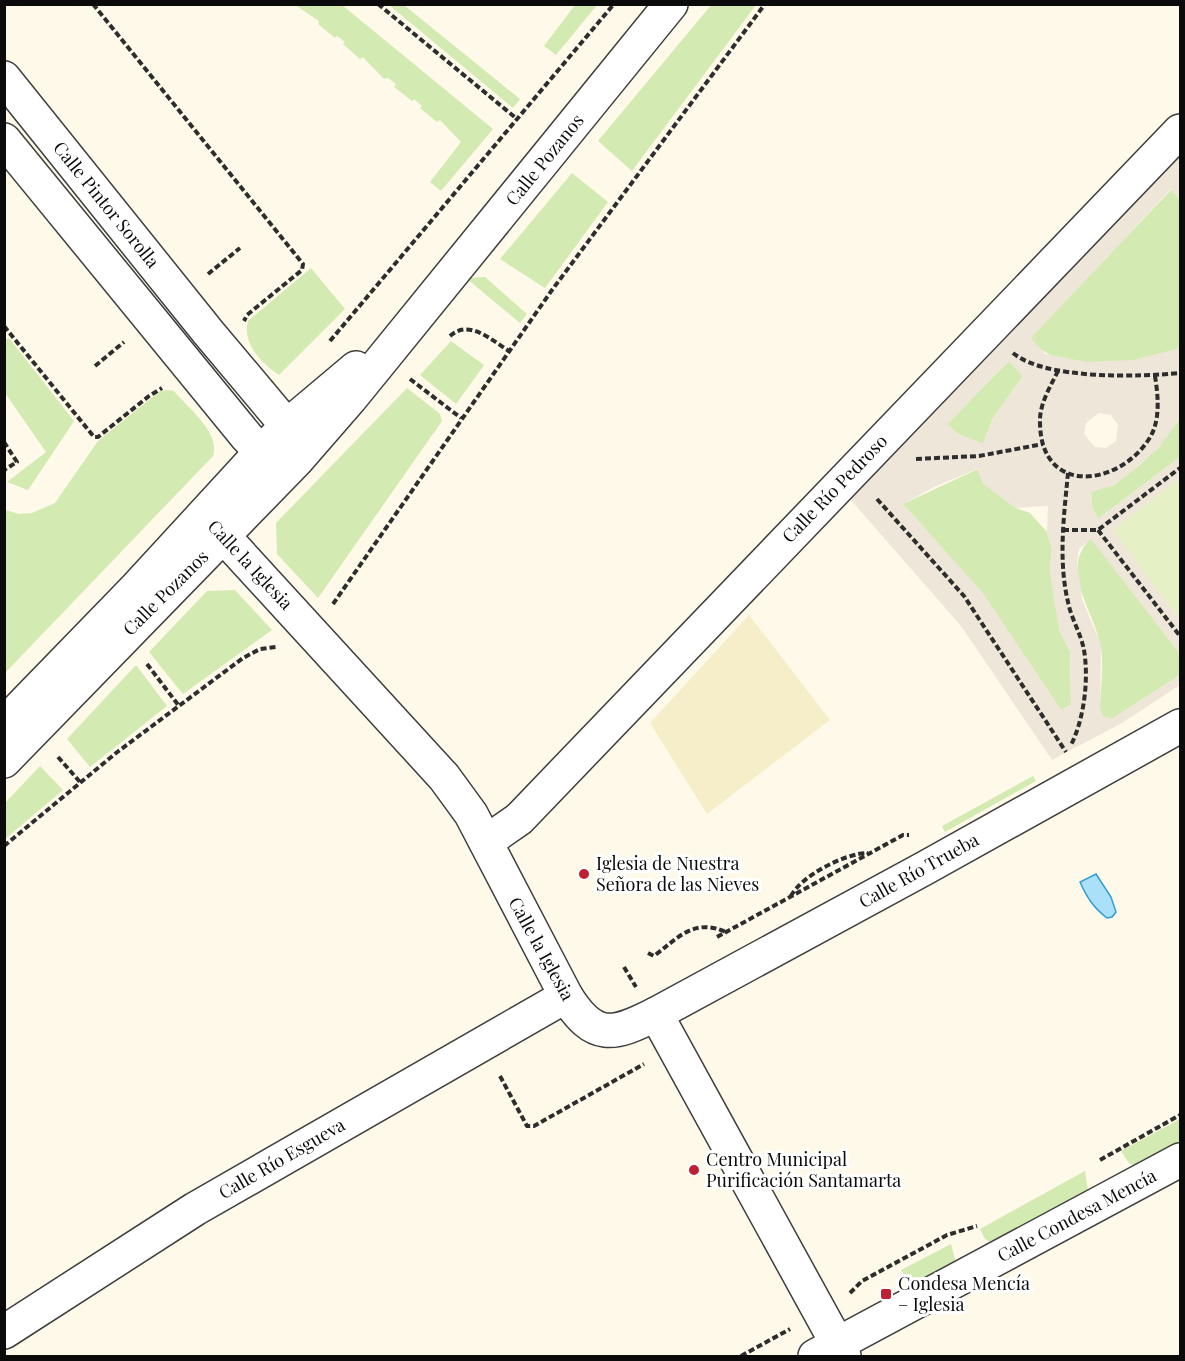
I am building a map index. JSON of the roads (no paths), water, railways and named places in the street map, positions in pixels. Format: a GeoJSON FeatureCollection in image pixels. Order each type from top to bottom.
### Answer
{"type":"FeatureCollection","features":[{"type":"Feature","properties":{"kind":"street","name":"Calle Pozanos"},"geometry":{"type":"LineString","coordinates":[[4,724],[214,525],[297,460],[419,315],[672,4]]}},
{"type":"Feature","properties":{"kind":"street","name":"Calle Pintor Sorolla"},"geometry":{"type":"LineString","coordinates":[[4,78],[208,332],[287,426]]}},
{"type":"Feature","properties":{"kind":"street","name":"Calle Río Pedroso"},"geometry":{"type":"LineString","coordinates":[[486,842],[519,819],[1180,131]]}},
{"type":"Feature","properties":{"kind":"street"},"geometry":{"type":"LineString","coordinates":[[4,140],[261,452],[297,460],[296,441],[287,426]]}},
{"type":"Feature","properties":{"kind":"street","name":"Calle Pozanos"},"geometry":{"type":"LineString","coordinates":[[4,761],[214,525],[261,452],[287,426],[419,315]]}},
{"type":"Feature","properties":{"kind":"street"},"geometry":{"type":"LineString","coordinates":[[178,354],[208,332]]}},
{"type":"Feature","properties":{"kind":"street","name":"Calle la Iglesia"},"geometry":{"type":"LineString","coordinates":[[214,525],[444,777],[471,814],[498,869],[578,1016],[598,1029],[611,1031],[628,1028],[656,1014]]}},
{"type":"Feature","properties":{"kind":"street","name":"Calle Río Trueba"},"geometry":{"type":"LineString","coordinates":[[656,1014],[1180,726]]}},
{"type":"Feature","properties":{"kind":"street","name":"Calle Río Esgueva"},"geometry":{"type":"LineString","coordinates":[[4,1332],[195,1209],[566,996]]}},
{"type":"Feature","properties":{"kind":"street"},"geometry":{"type":"LineString","coordinates":[[656,1014],[832,1352]]}},
{"type":"Feature","properties":{"kind":"street","name":"Calle Condesa Mencía"},"geometry":{"type":"LineString","coordinates":[[832,1352],[1180,1160]]}},
{"type":"Feature","properties":{"kind":"water"},"geometry":{"type":"Polygon","coordinates":[[[1096,874],[1111,897],[1116,912],[1112,917],[1107,918],[1095,906],[1080,882],[1096,874]]]}},
{"type":"Feature","properties":{"kind":"place","name":"Iglesia de Nuestra Señora de las Nieves"},"geometry":{"type":"Point","coordinates":[584,874]}},
{"type":"Feature","properties":{"kind":"place","name":"Centro Municipal Purificación Santamarta"},"geometry":{"type":"Point","coordinates":[694,1170]}},
{"type":"Feature","properties":{"kind":"place","name":"Condesa Mencía – Iglesia"},"geometry":{"type":"Point","coordinates":[886,1294]}}]}
